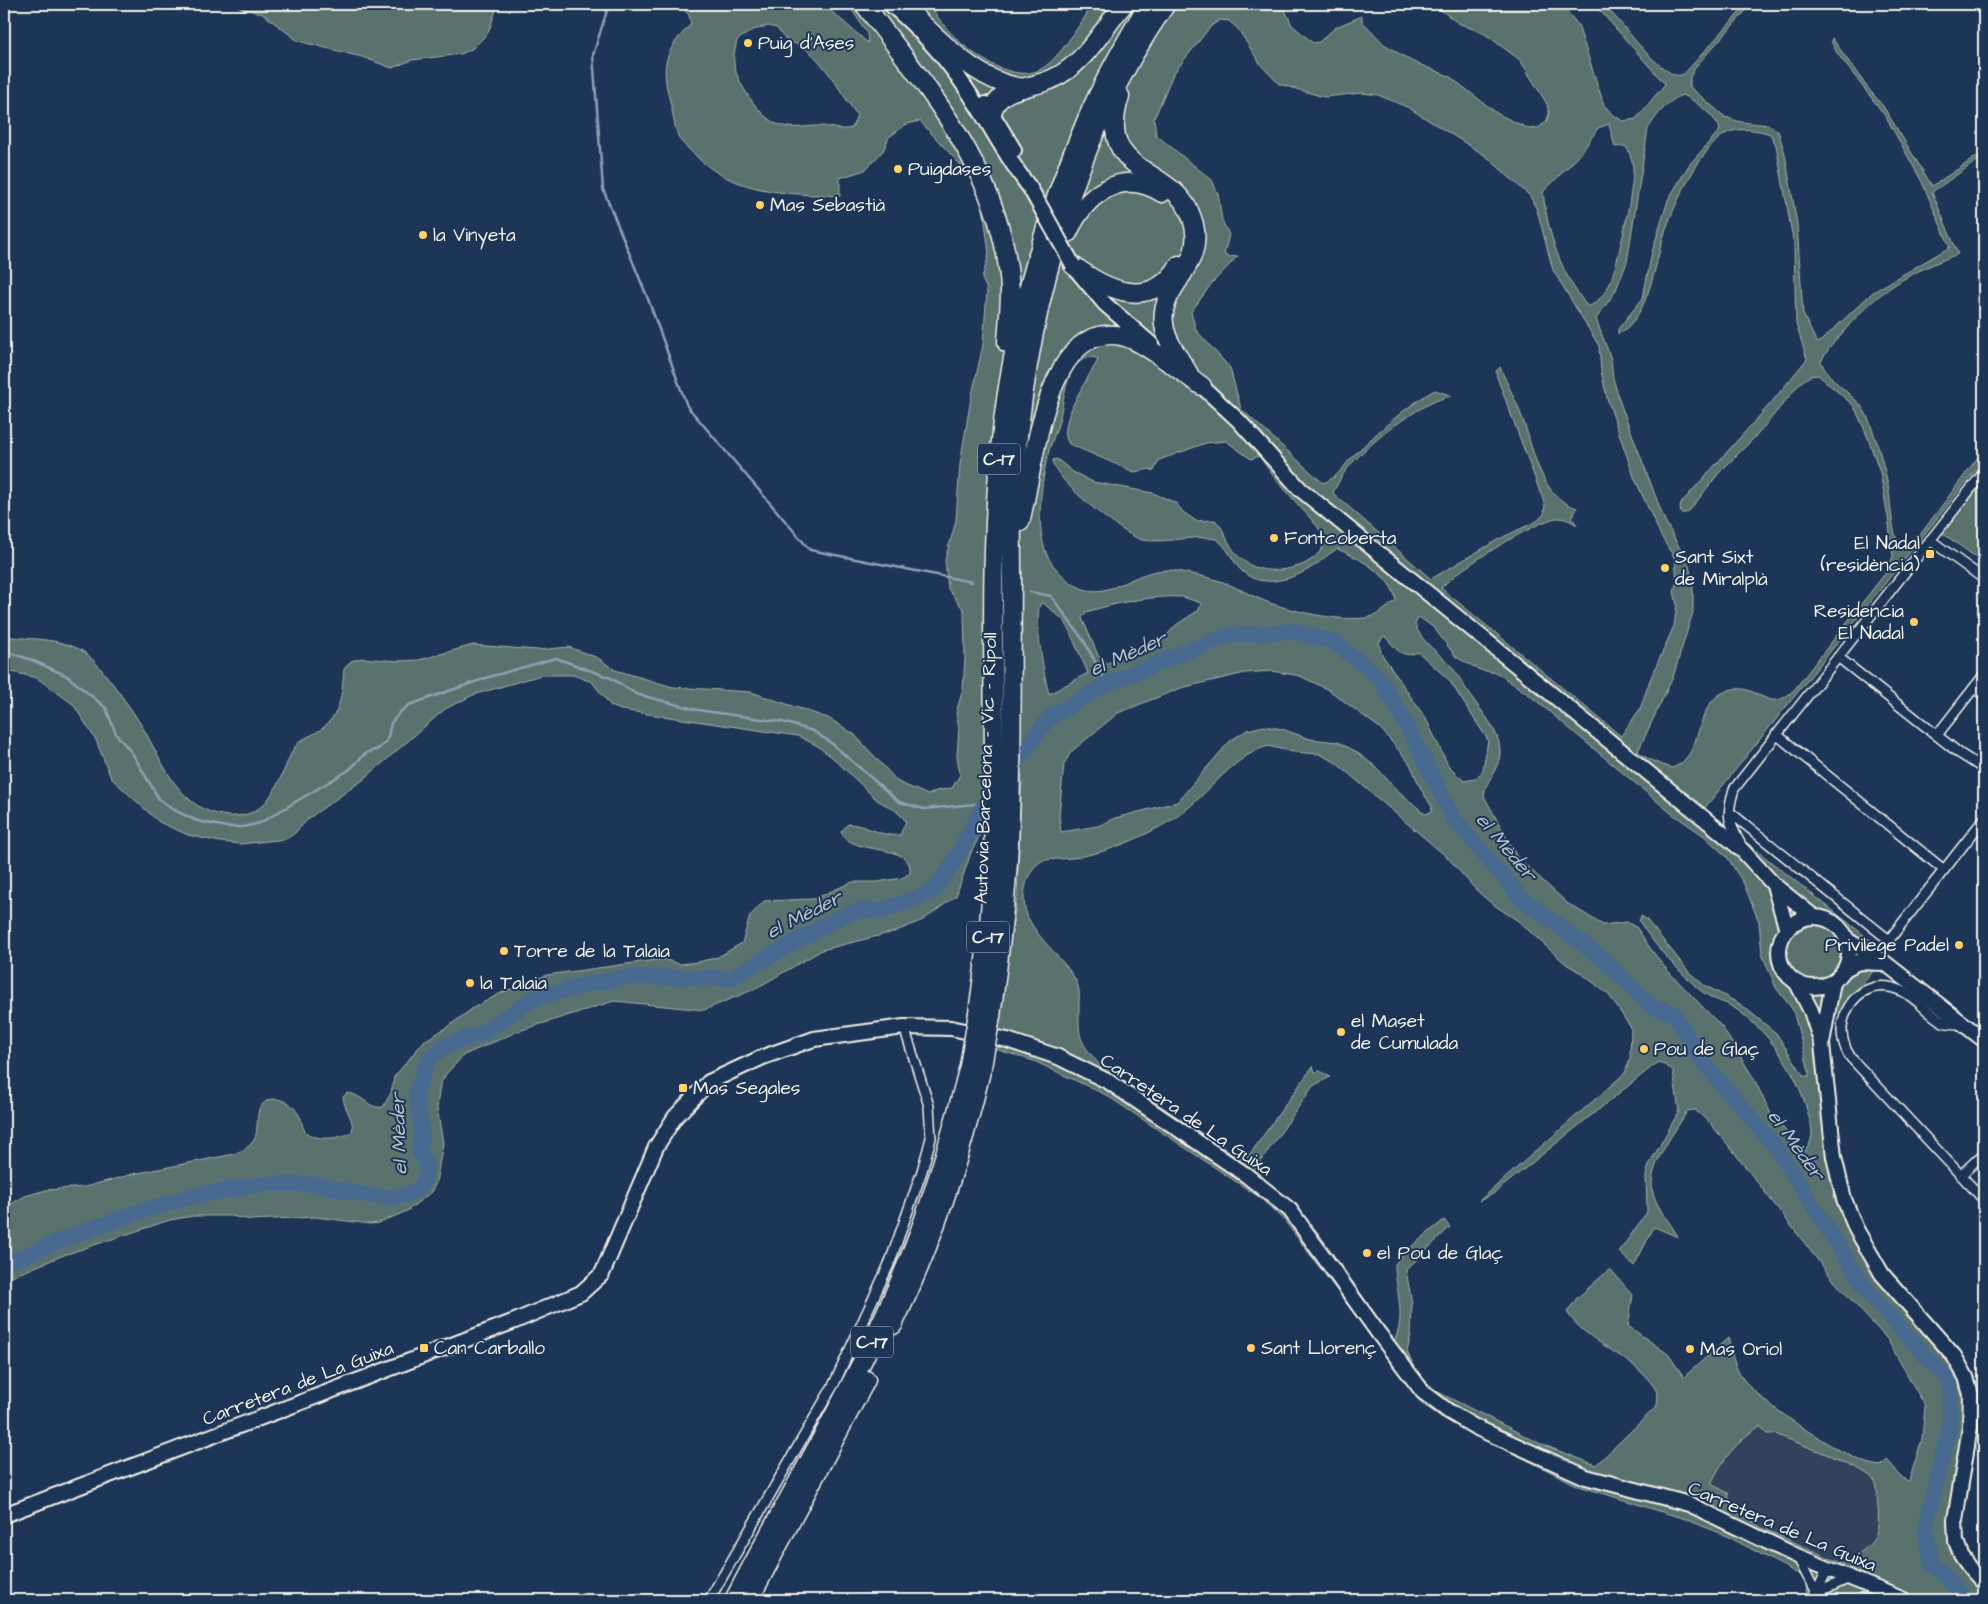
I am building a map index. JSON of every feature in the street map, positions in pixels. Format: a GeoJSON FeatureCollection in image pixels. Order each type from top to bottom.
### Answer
{"type":"FeatureCollection","features":[{"type":"Feature","properties":{"kind":"highway"},"geometry":{"type":"LineString","coordinates":[[864,4],[958,132],[981,176],[993,210],[1006,260],[1010,289],[1006,364],[1010,370]]}},
{"type":"Feature","properties":{"kind":"highway"},"geometry":{"type":"LineString","coordinates":[[992,113],[1001,97],[1052,80],[1075,64],[1124,4]]}},
{"type":"Feature","properties":{"kind":"highway","name":"Autovia Barcelona - Vic - Ripoll"},"geometry":{"type":"LineString","coordinates":[[984,1015],[993,859],[994,578],[998,472],[1010,370],[1029,288],[1064,178],[1087,118],[1148,4]]}},
{"type":"Feature","properties":{"kind":"highway","name":"Autovia Barcelona - Vic - Ripoll"},"geometry":{"type":"LineString","coordinates":[[749,1600],[846,1421],[912,1285],[965,1139],[984,1015],[1001,942],[1009,844],[1012,496],[1023,389],[1055,244],[1080,168],[1103,114],[1131,60],[1166,4]]}},
{"type":"Feature","properties":{"kind":"highway"},"geometry":{"type":"LineString","coordinates":[[897,7],[968,62],[998,82],[1024,88]]}},
{"type":"Feature","properties":{"kind":"highway"},"geometry":{"type":"LineString","coordinates":[[1131,60],[1115,115],[1118,142],[1124,154],[1135,166],[1167,185],[1179,196],[1189,210],[1194,226],[1195,245],[1191,260],[1167,299],[1163,319],[1168,340],[1195,380]]}},
{"type":"Feature","properties":{"kind":"highway"},"geometry":{"type":"LineString","coordinates":[[1053,256],[1059,252],[1084,204],[1110,187],[1132,183],[1150,186],[1166,196],[1182,216],[1186,241],[1184,254],[1172,275],[1154,288],[1137,293],[1115,291],[1090,278],[1073,265]]}},
{"type":"Feature","properties":{"kind":"highway"},"geometry":{"type":"LineString","coordinates":[[1012,546],[1022,513],[1037,433],[1050,394],[1066,363],[1084,344],[1098,337],[1123,336],[1139,343],[1195,380]]}},
{"type":"Feature","properties":{"kind":"highway","name":"Autovia Barcelona - Vic - Ripoll"},"geometry":{"type":"LineString","coordinates":[[734,1600],[835,1416],[899,1284],[950,1143],[975,1067]]}},
{"type":"Feature","properties":{"kind":"street"},"geometry":{"type":"LineString","coordinates":[[897,7],[948,54],[992,113],[1025,171],[1027,185]]}},
{"type":"Feature","properties":{"kind":"street"},"geometry":{"type":"LineString","coordinates":[[897,7],[963,84],[1012,165],[1027,185],[1073,265],[1105,304],[1195,380],[1239,421],[1300,490],[1742,850],[1774,885],[1814,917],[1832,922],[1840,929],[1847,940],[1849,956],[1845,969]]}},
{"type":"Feature","properties":{"kind":"street"},"geometry":{"type":"LineString","coordinates":[[1742,850],[1728,821],[1728,808],[1734,789],[1984,474]]}},
{"type":"Feature","properties":{"kind":"street"},"geometry":{"type":"LineString","coordinates":[[1930,540],[1984,579]]}},
{"type":"Feature","properties":{"kind":"street"},"geometry":{"type":"LineString","coordinates":[[1838,657],[1984,769]]}},
{"type":"Feature","properties":{"kind":"street"},"geometry":{"type":"LineString","coordinates":[[1938,735],[1984,675]]}},
{"type":"Feature","properties":{"kind":"street"},"geometry":{"type":"LineString","coordinates":[[1974,688],[1984,695]]}},
{"type":"Feature","properties":{"kind":"street"},"geometry":{"type":"LineString","coordinates":[[1776,734],[1944,870]]}},
{"type":"Feature","properties":{"kind":"street"},"geometry":{"type":"LineString","coordinates":[[1732,814],[1889,940],[1984,819]]}},
{"type":"Feature","properties":{"kind":"street"},"geometry":{"type":"LineString","coordinates":[[1774,885],[1786,930]]}},
{"type":"Feature","properties":{"kind":"street"},"geometry":{"type":"LineString","coordinates":[[1814,917],[1802,919],[1786,930],[1780,944],[1779,957],[1784,970],[1797,983],[1810,1010],[1822,1044],[1834,1157],[1844,1200],[1856,1229],[1882,1274],[1954,1356],[1966,1377],[1971,1395],[1970,1419],[1955,1520],[1956,1541],[1961,1555],[1970,1569],[1984,1583]]}},
{"type":"Feature","properties":{"kind":"street"},"geometry":{"type":"LineString","coordinates":[[1847,940],[1885,963],[1984,1040]]}},
{"type":"Feature","properties":{"kind":"street"},"geometry":{"type":"LineString","coordinates":[[1797,983],[1815,987],[1833,982],[1845,969],[1858,962],[1885,963]]}},
{"type":"Feature","properties":{"kind":"street"},"geometry":{"type":"LineString","coordinates":[[1822,1044],[1833,982]]}},
{"type":"Feature","properties":{"kind":"street"},"geometry":{"type":"LineString","coordinates":[[1962,1024],[1944,1023],[1903,992],[1882,986],[1865,989],[1852,1002],[1843,1022],[1844,1047],[1851,1058],[1984,1200]]}},
{"type":"Feature","properties":{"kind":"street"},"geometry":{"type":"LineString","coordinates":[[1822,1044],[1830,1022],[1843,1033]]}},
{"type":"Feature","properties":{"kind":"street"},"geometry":{"type":"LineString","coordinates":[[708,1600],[834,1384],[890,1262],[922,1171],[932,1138],[930,1106],[904,1026]]}},
{"type":"Feature","properties":{"kind":"street","name":"Carretera de La Guixa"},"geometry":{"type":"LineString","coordinates":[[4,1515],[581,1293],[602,1274],[656,1147],[667,1127],[709,1082],[763,1057],[814,1039],[904,1026],[951,1028],[1008,1040],[1058,1057],[1109,1082],[1246,1175],[1290,1210],[1423,1392],[1448,1411],[1475,1427],[1586,1477],[1689,1504],[1797,1556],[1904,1600]]}},
{"type":"Feature","properties":{"kind":"street"},"geometry":{"type":"LineString","coordinates":[[1961,1175],[1984,1153]]}},
{"type":"Feature","properties":{"kind":"street"},"geometry":{"type":"LineString","coordinates":[[1797,1556],[1814,1597]]}},
{"type":"Feature","properties":{"kind":"street"},"geometry":{"type":"LineString","coordinates":[[1814,1597],[1828,1568]]}},
{"type":"Feature","properties":{"kind":"street"},"geometry":{"type":"LineString","coordinates":[[1814,1597],[1850,1578]]}},
{"type":"Feature","properties":{"kind":"shaded area"},"geometry":{"type":"Polygon","coordinates":[[[1760,1426],[1768,1434],[1775,1434],[1845,1462],[1869,1474],[1875,1481],[1879,1519],[1878,1531],[1872,1543],[1843,1564],[1761,1528],[1731,1508],[1727,1493],[1711,1484],[1717,1471],[1740,1442],[1760,1426]]]}},
{"type":"Feature","properties":{"kind":"green space"},"geometry":{"type":"Polygon","coordinates":[[[234,4],[498,4],[488,33],[472,49],[461,54],[412,60],[392,68],[362,57],[298,41],[263,14],[234,4]]]}},
{"type":"Feature","properties":{"kind":"green space"},"geometry":{"type":"Polygon","coordinates":[[[678,4],[823,4],[868,43],[867,33],[848,4],[931,4],[937,16],[948,30],[977,55],[1011,72],[1027,73],[1041,69],[1056,57],[1094,4],[1282,4],[1292,25],[1313,43],[1319,42],[1336,27],[1362,16],[1362,21],[1384,44],[1411,61],[1449,76],[1498,114],[1529,129],[1538,128],[1546,122],[1549,114],[1547,104],[1520,60],[1485,34],[1458,23],[1433,4],[1561,4],[1578,25],[1604,105],[1612,114],[1623,121],[1636,119],[1665,84],[1594,4],[1603,4],[1642,49],[1671,73],[1678,75],[1684,74],[1747,4],[1752,4],[1696,66],[1690,77],[1690,87],[1725,117],[1741,122],[1769,125],[1778,131],[1785,154],[1797,224],[1803,314],[1817,343],[1873,292],[1950,247],[1922,182],[1886,117],[1837,53],[1832,43],[1832,38],[1883,106],[1932,186],[1984,152],[1984,156],[1932,192],[1958,254],[1909,276],[1869,304],[1831,346],[1821,362],[1834,381],[1862,407],[1869,420],[1888,484],[1895,534],[1898,543],[1903,549],[1908,549],[1914,543],[1984,449],[1984,460],[1704,809],[1888,954],[1830,1022],[1831,1084],[1846,1188],[1881,1262],[1975,1376],[1975,1443],[1961,1532],[1971,1560],[1984,1574],[1984,1600],[1866,1600],[1835,1593],[1825,1600],[1805,1600],[1807,1593],[1802,1576],[1725,1535],[1685,1519],[1579,1486],[1443,1418],[1422,1404],[1284,1220],[1259,1197],[1106,1095],[1034,1061],[995,1049],[1017,897],[1022,775],[982,831],[971,853],[956,896],[923,920],[894,932],[822,950],[755,989],[704,1010],[614,1001],[519,1031],[464,1055],[446,1074],[440,1085],[437,1108],[443,1143],[436,1183],[431,1192],[407,1211],[379,1223],[370,1224],[316,1217],[251,1220],[231,1216],[193,1216],[170,1220],[64,1255],[4,1280],[4,1208],[25,1196],[46,1190],[85,1187],[133,1174],[234,1154],[243,1150],[253,1141],[257,1131],[259,1109],[268,1100],[280,1100],[291,1105],[300,1117],[304,1129],[311,1136],[329,1138],[342,1136],[352,1132],[353,1127],[343,1097],[347,1093],[357,1096],[373,1106],[383,1107],[391,1093],[394,1077],[424,1041],[446,1028],[473,1008],[503,992],[547,975],[663,959],[680,964],[718,957],[742,943],[750,916],[764,901],[814,899],[852,882],[877,882],[902,878],[910,873],[909,863],[902,857],[847,840],[841,832],[848,824],[861,826],[887,835],[900,835],[906,821],[895,810],[877,800],[832,757],[816,745],[798,736],[621,710],[611,706],[592,682],[573,675],[541,675],[473,695],[445,709],[363,780],[309,818],[295,833],[286,839],[241,844],[220,842],[188,835],[159,822],[111,778],[96,740],[73,704],[37,678],[4,670],[4,636],[48,640],[79,649],[94,661],[117,690],[139,721],[175,784],[197,805],[211,812],[228,816],[241,816],[252,812],[269,798],[293,749],[297,744],[319,731],[330,721],[340,700],[344,669],[351,661],[362,658],[398,661],[419,660],[473,645],[538,650],[569,647],[598,658],[615,670],[673,687],[751,692],[828,718],[854,734],[898,782],[928,795],[936,791],[952,788],[960,775],[957,756],[959,728],[956,713],[963,689],[965,658],[964,610],[948,589],[945,560],[956,521],[960,464],[970,404],[983,345],[987,290],[982,278],[989,254],[983,207],[978,189],[967,172],[920,121],[907,124],[889,137],[883,151],[865,170],[840,178],[840,196],[782,192],[744,185],[710,168],[686,147],[679,138],[665,77],[665,67],[670,50],[691,24],[689,15],[678,4]],[[1220,20],[1211,26],[1173,74],[1154,119],[1156,135],[1212,180],[1218,194],[1222,220],[1229,235],[1224,254],[1228,257],[1238,256],[1212,283],[1191,312],[1196,330],[1230,368],[1241,409],[1323,483],[1336,475],[1372,438],[1424,396],[1435,390],[1452,396],[1439,400],[1408,416],[1376,440],[1350,465],[1333,493],[1431,579],[1499,539],[1537,521],[1544,514],[1545,505],[1497,377],[1496,371],[1500,367],[1521,413],[1535,459],[1541,472],[1555,494],[1565,503],[1577,508],[1572,518],[1577,525],[1562,518],[1541,523],[1477,559],[1441,588],[1621,736],[1640,709],[1650,680],[1674,626],[1677,605],[1674,591],[1677,581],[1675,559],[1661,536],[1634,477],[1607,398],[1601,371],[1599,346],[1553,270],[1537,210],[1530,196],[1486,156],[1409,108],[1378,95],[1362,93],[1324,97],[1279,84],[1261,65],[1238,29],[1229,21],[1220,20]],[[768,26],[753,30],[737,40],[734,54],[735,70],[756,107],[770,120],[790,127],[826,126],[840,129],[852,128],[857,115],[827,71],[807,50],[784,38],[777,28],[768,26]],[[1683,95],[1668,104],[1658,114],[1648,129],[1627,262],[1615,292],[1596,319],[1611,359],[1613,378],[1621,405],[1665,521],[1689,565],[1693,588],[1693,612],[1673,677],[1638,751],[1658,763],[1672,768],[1682,762],[1689,754],[1706,710],[1713,700],[1722,693],[1731,689],[1747,690],[1771,700],[1777,700],[1794,690],[1887,571],[1893,556],[1880,472],[1866,433],[1854,406],[1818,375],[1810,376],[1801,382],[1758,434],[1719,473],[1690,510],[1686,513],[1681,513],[1680,507],[1682,502],[1771,403],[1807,359],[1796,324],[1794,245],[1776,145],[1770,134],[1756,131],[1736,130],[1722,136],[1702,158],[1684,187],[1667,226],[1645,301],[1629,326],[1618,334],[1618,329],[1643,298],[1652,252],[1668,200],[1689,165],[1720,130],[1710,115],[1683,95]],[[1609,124],[1598,128],[1580,155],[1543,192],[1548,223],[1557,253],[1570,281],[1588,307],[1603,295],[1613,275],[1628,209],[1633,167],[1625,146],[1615,147],[1609,124]],[[1093,357],[1085,359],[1078,363],[1066,387],[1059,421],[1050,447],[1041,491],[1040,508],[1042,540],[1046,554],[1053,565],[1070,582],[1086,590],[1100,590],[1115,587],[1144,575],[1160,571],[1177,571],[1217,580],[1283,607],[1321,616],[1348,619],[1373,616],[1396,601],[1388,583],[1382,576],[1364,562],[1337,549],[1313,567],[1292,577],[1283,580],[1264,581],[1247,575],[1240,569],[1224,546],[1216,539],[1198,538],[1152,541],[1143,540],[1121,529],[1075,492],[1055,468],[1053,460],[1057,459],[1073,472],[1093,482],[1153,493],[1176,503],[1183,512],[1196,521],[1215,520],[1242,560],[1259,568],[1278,570],[1299,566],[1316,556],[1326,540],[1317,526],[1274,477],[1259,456],[1251,459],[1226,441],[1206,443],[1159,460],[1154,471],[1150,469],[1134,472],[1069,444],[1066,436],[1066,426],[1069,414],[1098,359],[1093,357]],[[1183,597],[1146,598],[1086,612],[1082,618],[1098,655],[1106,664],[1121,656],[1160,643],[1176,625],[1199,610],[1201,603],[1183,597]],[[1043,603],[1040,604],[1038,622],[1042,662],[1049,694],[1088,673],[1065,621],[1043,603]],[[1419,617],[1415,624],[1426,642],[1452,667],[1496,734],[1499,741],[1500,756],[1487,784],[1484,796],[1517,857],[1567,903],[1603,925],[1627,922],[1637,928],[1668,971],[1722,1027],[1753,1077],[1771,1114],[1804,1152],[1812,1137],[1810,1122],[1796,1080],[1779,1052],[1758,1027],[1746,1017],[1733,1007],[1712,998],[1695,986],[1674,965],[1639,921],[1641,916],[1646,919],[1689,972],[1704,985],[1740,1004],[1776,1033],[1804,1076],[1809,1076],[1793,1010],[1776,988],[1762,954],[1759,922],[1744,884],[1727,857],[1703,835],[1671,813],[1528,694],[1497,673],[1480,670],[1456,657],[1434,628],[1419,617]],[[1384,636],[1379,643],[1381,653],[1426,719],[1448,765],[1464,781],[1475,779],[1483,771],[1488,740],[1449,680],[1418,652],[1412,654],[1402,653],[1384,636]],[[1272,671],[1245,673],[1181,688],[1118,713],[1071,752],[1064,764],[1059,815],[1061,832],[1098,826],[1115,818],[1177,802],[1230,741],[1247,730],[1264,726],[1282,729],[1310,739],[1338,742],[1355,751],[1376,767],[1395,788],[1425,814],[1431,812],[1432,807],[1421,789],[1410,764],[1381,729],[1329,690],[1300,676],[1272,671]],[[1268,746],[1241,760],[1183,813],[1159,827],[1126,843],[1103,851],[1075,858],[1042,861],[1032,870],[1025,891],[1026,912],[1037,932],[1074,977],[1079,990],[1081,1038],[1100,1065],[1240,1159],[1246,1158],[1253,1150],[1313,1066],[1315,1072],[1320,1071],[1330,1077],[1313,1086],[1259,1164],[1258,1173],[1295,1206],[1319,1234],[1394,1341],[1400,1322],[1395,1264],[1406,1251],[1444,1220],[1450,1227],[1406,1270],[1412,1304],[1411,1334],[1407,1352],[1419,1375],[1438,1392],[1541,1444],[1596,1465],[1657,1406],[1658,1394],[1650,1381],[1639,1370],[1587,1333],[1567,1312],[1577,1298],[1610,1269],[1633,1295],[1628,1326],[1668,1354],[1684,1377],[1728,1338],[1741,1376],[1769,1404],[1809,1432],[1851,1456],[1881,1466],[1887,1460],[1900,1475],[1909,1481],[1922,1439],[1925,1406],[1887,1339],[1834,1281],[1733,1151],[1709,1122],[1695,1110],[1687,1111],[1660,1156],[1653,1176],[1652,1186],[1656,1201],[1678,1237],[1654,1227],[1634,1266],[1619,1252],[1647,1212],[1646,1176],[1649,1165],[1679,1111],[1673,1070],[1659,1062],[1653,1066],[1493,1194],[1479,1201],[1625,1073],[1630,1059],[1631,1028],[1609,995],[1566,964],[1518,921],[1491,903],[1476,890],[1448,858],[1335,762],[1319,754],[1293,752],[1268,746]],[[1760,1426],[1738,1444],[1725,1460],[1711,1484],[1728,1493],[1731,1508],[1762,1528],[1843,1564],[1860,1553],[1871,1542],[1875,1536],[1878,1520],[1876,1484],[1869,1475],[1829,1455],[1775,1434],[1768,1434],[1760,1426]]]}},
{"type":"Feature","properties":{"kind":"green space"},"geometry":{"type":"Polygon","coordinates":[[[1976,482],[1984,488],[1984,563],[1938,530],[1976,482]]]}},
{"type":"Feature","properties":{"kind":"waterway"},"geometry":{"type":"LineString","coordinates":[[609,4],[593,55],[603,189],[648,299],[687,406],[810,550],[972,582]]}},
{"type":"Feature","properties":{"kind":"waterway"},"geometry":{"type":"LineString","coordinates":[[1030,592],[1051,596],[1084,641],[1107,684]]}},
{"type":"Feature","properties":{"kind":"waterway","name":"el Mèder"},"geometry":{"type":"LineString","coordinates":[[4,1260],[18,1259],[56,1242],[132,1214],[189,1197],[264,1184],[312,1184],[371,1196],[395,1198],[418,1190],[425,1179],[426,1163],[419,1151],[422,1132],[416,1094],[428,1059],[446,1045],[481,1034],[533,999],[580,986],[626,977],[731,978],[838,918],[860,910],[884,910],[933,891],[954,862],[985,803],[1049,718],[1104,685],[1226,636],[1293,631],[1334,642],[1378,676],[1406,724],[1454,819],[1521,898],[1603,959],[1651,1006],[1674,1013],[1699,1057],[1777,1149],[1869,1294],[1950,1382],[1950,1426],[1925,1529],[1933,1566],[1941,1571],[1965,1600]]}},
{"type":"Feature","properties":{"kind":"waterway"},"geometry":{"type":"LineString","coordinates":[[4,651],[32,660],[67,676],[106,708],[116,734],[132,753],[159,799],[172,809],[197,821],[227,827],[243,827],[260,823],[349,770],[366,753],[378,749],[387,741],[391,723],[409,705],[489,677],[556,658],[611,678],[636,694],[698,710],[783,722],[813,731],[830,742],[899,802],[924,809],[985,803]]}},
{"type":"Feature","properties":{"kind":"place","name":"Puig d'Ases"},"geometry":{"type":"Point","coordinates":[748,43]}},
{"type":"Feature","properties":{"kind":"place","name":"Puigdases"},"geometry":{"type":"Point","coordinates":[898,169]}},
{"type":"Feature","properties":{"kind":"place","name":"Mas Sebastià"},"geometry":{"type":"Point","coordinates":[760,205]}},
{"type":"Feature","properties":{"kind":"place","name":"la Vinyeta"},"geometry":{"type":"Point","coordinates":[423,235]}},
{"type":"Feature","properties":{"kind":"place","name":"Fontcoberta"},"geometry":{"type":"Point","coordinates":[1274,538]}},
{"type":"Feature","properties":{"kind":"place","name":"El Nadal (residència)"},"geometry":{"type":"Point","coordinates":[1930,554]}},
{"type":"Feature","properties":{"kind":"place","name":"Sant Sixt de Miralplà"},"geometry":{"type":"Point","coordinates":[1665,568]}},
{"type":"Feature","properties":{"kind":"place","name":"Residencia El Nadal"},"geometry":{"type":"Point","coordinates":[1914,622]}},
{"type":"Feature","properties":{"kind":"place","name":"Privilege Padel"},"geometry":{"type":"Point","coordinates":[1959,945]}},
{"type":"Feature","properties":{"kind":"place","name":"Torre de la Talaia"},"geometry":{"type":"Point","coordinates":[504,951]}},
{"type":"Feature","properties":{"kind":"place","name":"la Talaia"},"geometry":{"type":"Point","coordinates":[470,983]}},
{"type":"Feature","properties":{"kind":"place","name":"el Maset de Cumulada"},"geometry":{"type":"Point","coordinates":[1341,1032]}},
{"type":"Feature","properties":{"kind":"place","name":"Pou de Glaç"},"geometry":{"type":"Point","coordinates":[1644,1049]}},
{"type":"Feature","properties":{"kind":"place","name":"Mas Segales"},"geometry":{"type":"Point","coordinates":[683,1088]}},
{"type":"Feature","properties":{"kind":"place","name":"el Pou de Glaç"},"geometry":{"type":"Point","coordinates":[1367,1253]}},
{"type":"Feature","properties":{"kind":"place","name":"Can Carballo"},"geometry":{"type":"Point","coordinates":[424,1348]}},
{"type":"Feature","properties":{"kind":"place","name":"Sant Llorenç"},"geometry":{"type":"Point","coordinates":[1251,1348]}},
{"type":"Feature","properties":{"kind":"place","name":"Mas Oriol"},"geometry":{"type":"Point","coordinates":[1690,1349]}}]}
